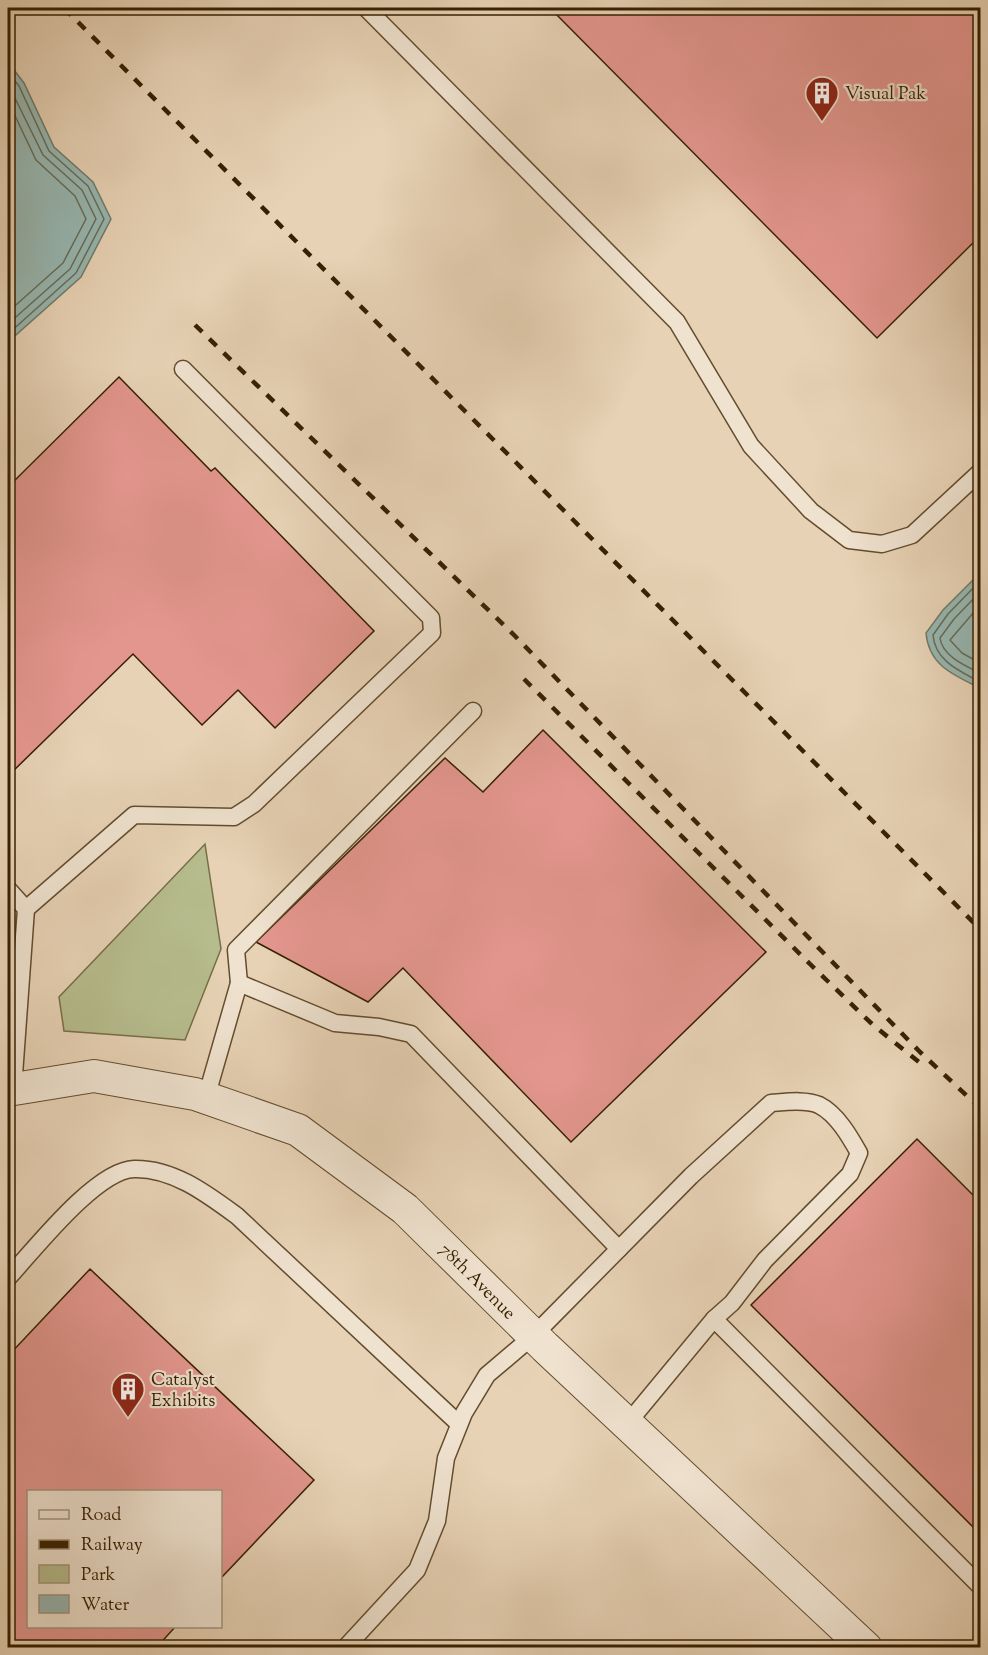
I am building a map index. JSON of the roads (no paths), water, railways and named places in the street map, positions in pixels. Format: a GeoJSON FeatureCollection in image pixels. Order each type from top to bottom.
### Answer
{"type":"FeatureCollection","features":[{"type":"Feature","properties":{"kind":"street","name":"78th Avenue"},"geometry":{"type":"LineString","coordinates":[[10,1089],[94,1076],[206,1098],[298,1130],[405,1209],[533,1336],[866,1647]]}},
{"type":"Feature","properties":{"kind":"lane"},"geometry":{"type":"LineString","coordinates":[[366,8],[677,322],[751,446],[821,519],[849,540],[882,544],[912,535],[981,472]]}},
{"type":"Feature","properties":{"kind":"lane"},"geometry":{"type":"LineString","coordinates":[[10,1089],[26,909],[134,815],[234,817],[254,804],[432,633],[431,618],[183,369]]}},
{"type":"Feature","properties":{"kind":"lane"},"geometry":{"type":"LineString","coordinates":[[206,1098],[239,983],[236,950],[473,711]]}},
{"type":"Feature","properties":{"kind":"lane"},"geometry":{"type":"LineString","coordinates":[[8,889],[26,909]]}},
{"type":"Feature","properties":{"kind":"lane"},"geometry":{"type":"LineString","coordinates":[[239,983],[335,1023],[411,1034],[619,1249]]}},
{"type":"Feature","properties":{"kind":"lane"},"geometry":{"type":"LineString","coordinates":[[345,1647],[417,1570],[437,1521],[446,1458],[459,1424],[487,1375],[533,1336],[691,1176],[771,1103],[796,1102],[820,1106],[847,1130],[859,1153],[850,1174],[765,1260],[732,1304],[714,1319],[627,1424]]}},
{"type":"Feature","properties":{"kind":"lane"},"geometry":{"type":"LineString","coordinates":[[8,1278],[95,1186],[114,1174],[134,1169],[164,1173],[203,1191],[237,1216],[459,1424]]}},
{"type":"Feature","properties":{"kind":"lane"},"geometry":{"type":"LineString","coordinates":[[714,1319],[981,1586]]}},
{"type":"Feature","properties":{"kind":"water"},"geometry":{"type":"Polygon","coordinates":[[[8,62],[24,83],[54,147],[93,182],[111,219],[81,277],[8,342],[8,62]]]}},
{"type":"Feature","properties":{"kind":"water"},"geometry":{"type":"Polygon","coordinates":[[[980,573],[980,688],[944,668],[932,654],[926,633],[943,610],[980,573]]]}},
{"type":"Feature","properties":{"kind":"railway"},"geometry":{"type":"LineString","coordinates":[[64,8],[980,929]]}},
{"type":"Feature","properties":{"kind":"railway"},"geometry":{"type":"LineString","coordinates":[[195,325],[514,635],[920,1052],[980,1108]]}},
{"type":"Feature","properties":{"kind":"railway"},"geometry":{"type":"LineString","coordinates":[[524,679],[873,1025],[924,1066]]}},
{"type":"Feature","properties":{"kind":"railway"},"geometry":{"type":"LineString","coordinates":[[974,1132],[980,1139]]}},
{"type":"Feature","properties":{"kind":"place","name":"Visual Pak"},"geometry":{"type":"Point","coordinates":[822,122]}},
{"type":"Feature","properties":{"kind":"place","name":"Catalyst Exhibits"},"geometry":{"type":"Point","coordinates":[128,1418]}}]}
